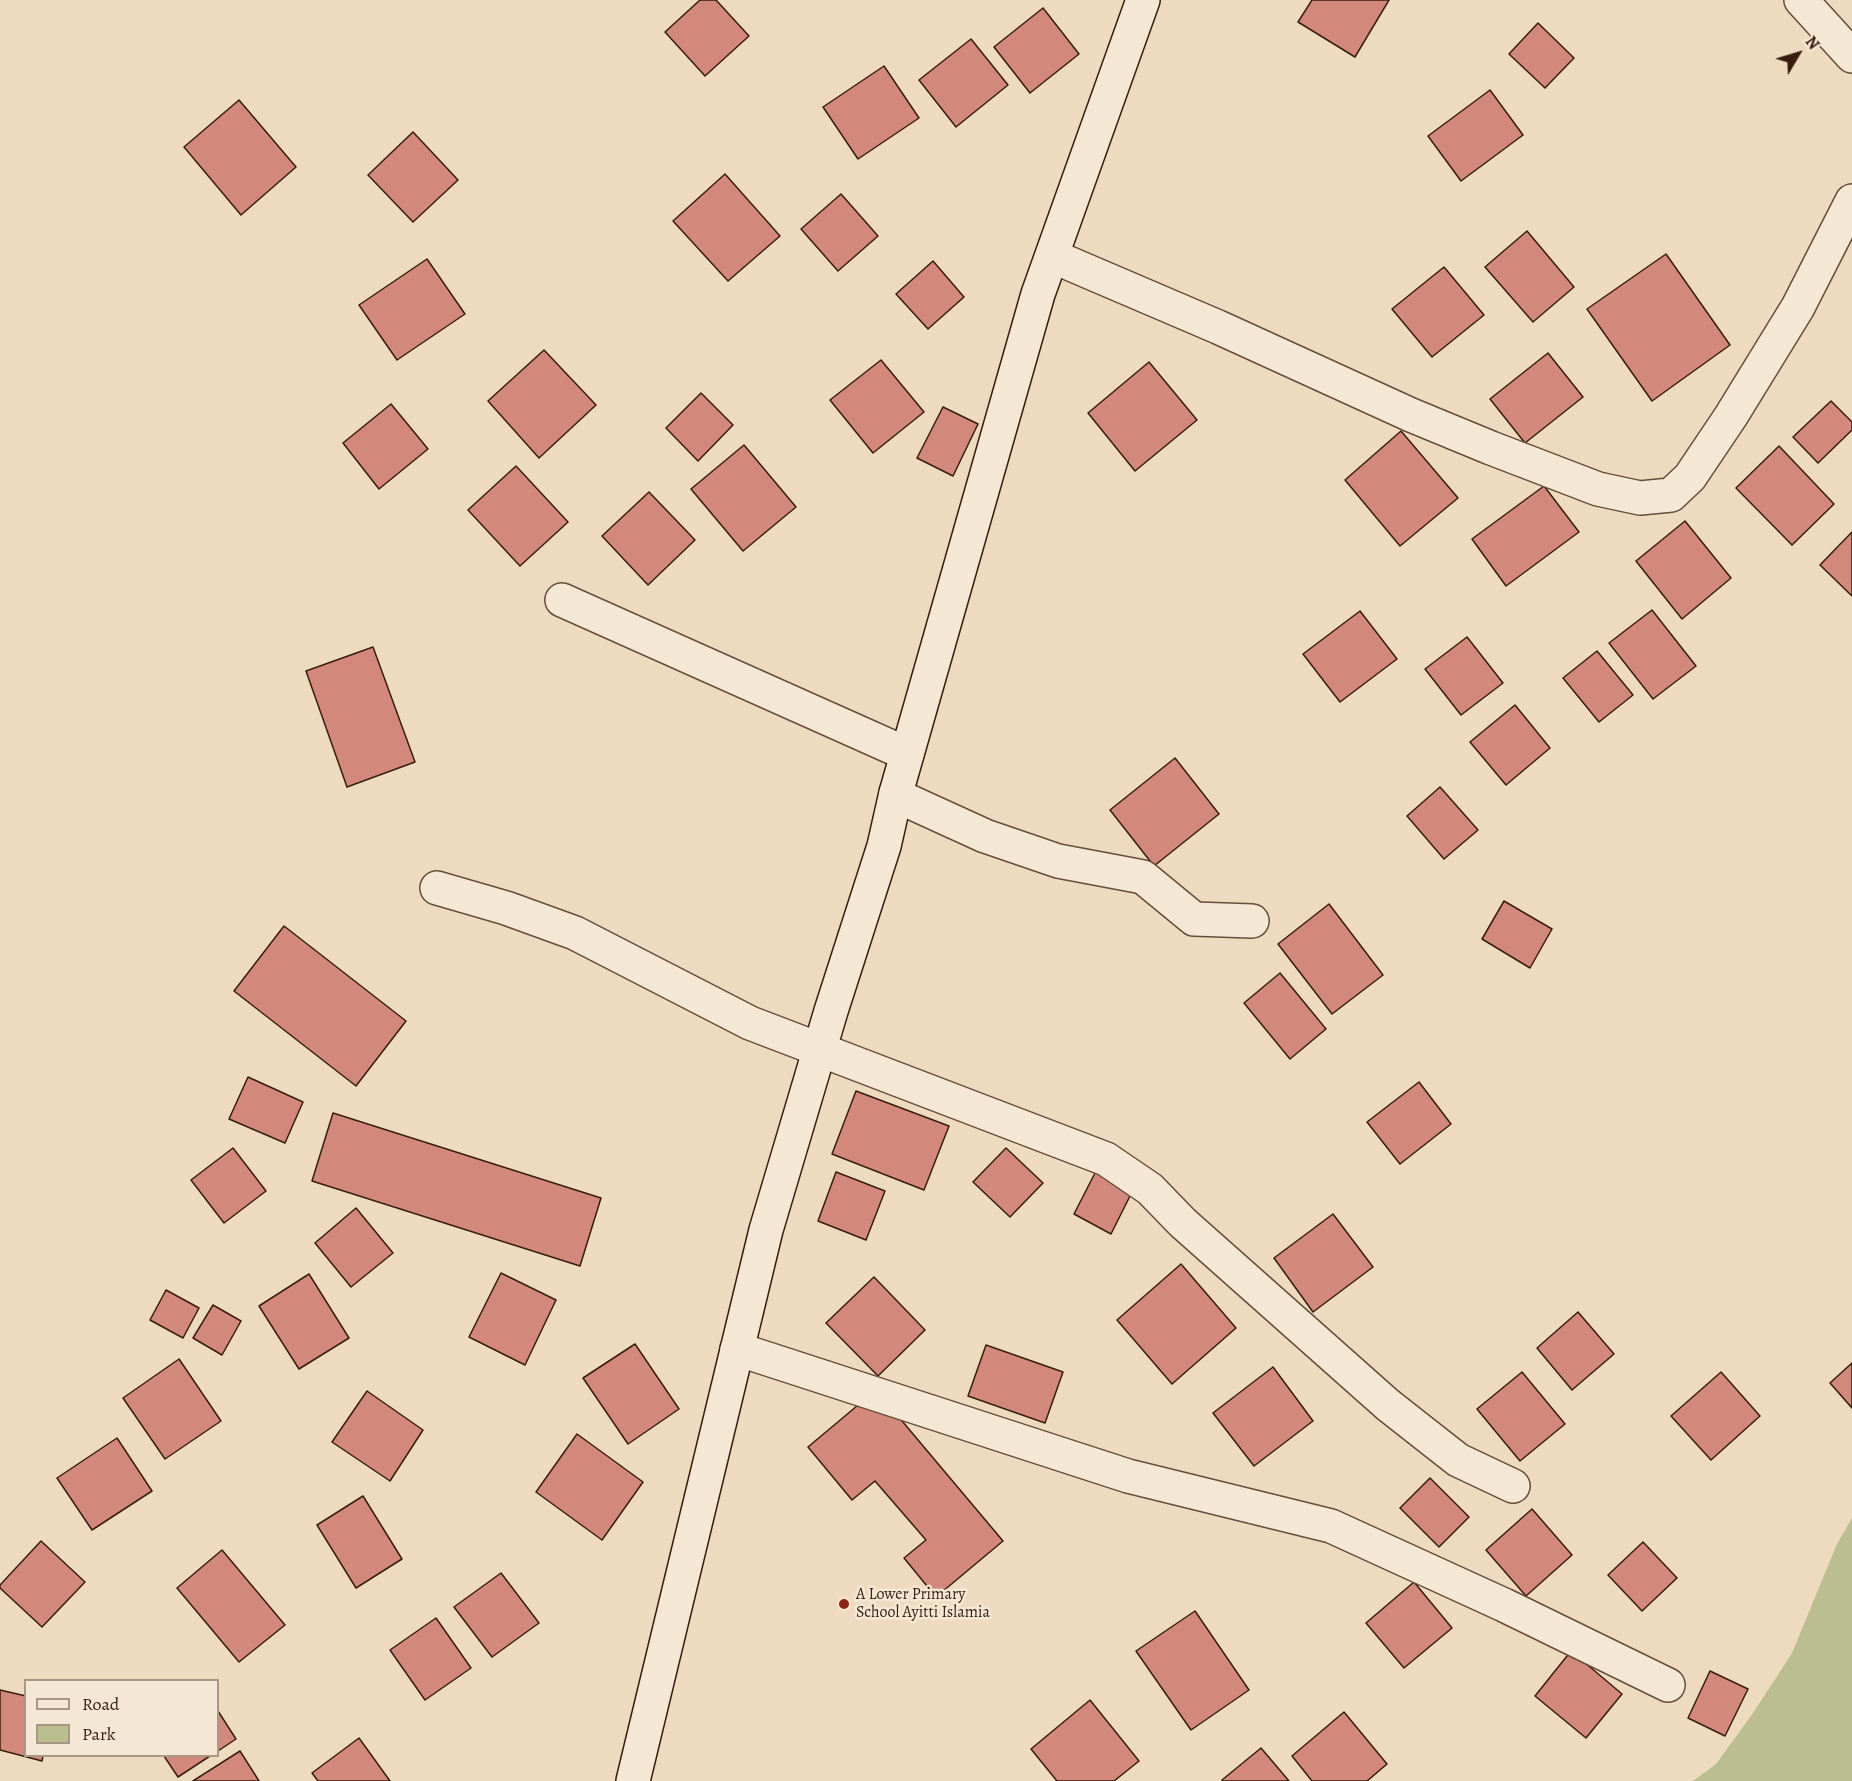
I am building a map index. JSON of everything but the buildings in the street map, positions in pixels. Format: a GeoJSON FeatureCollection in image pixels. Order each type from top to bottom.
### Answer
{"type":"FeatureCollection","features":[{"type":"Feature","properties":{"kind":"street"},"geometry":{"type":"LineString","coordinates":[[633,1781],[766,1230],[820,1048],[884,846],[896,793],[1038,294],[1143,0]]}},
{"type":"Feature","properties":{"kind":"street"},"geometry":{"type":"LineString","coordinates":[[1802,0],[1852,56]]}},
{"type":"Feature","properties":{"kind":"street"},"geometry":{"type":"LineString","coordinates":[[1052,256],[1218,327],[1411,415],[1491,448],[1598,489],[1640,498],[1671,495],[1690,477],[1731,416],[1798,306],[1852,201]]}},
{"type":"Feature","properties":{"kind":"street"},"geometry":{"type":"LineString","coordinates":[[562,600],[907,754]]}},
{"type":"Feature","properties":{"kind":"street"},"geometry":{"type":"LineString","coordinates":[[896,793],[906,800],[995,839],[1058,861],[1143,877],[1194,919],[1252,921]]}},
{"type":"Feature","properties":{"kind":"street"},"geometry":{"type":"LineString","coordinates":[[437,888],[506,908],[575,933],[750,1023],[1106,1159],[1150,1189],[1183,1223],[1388,1405],[1458,1460],[1513,1486]]}},
{"type":"Feature","properties":{"kind":"street"},"geometry":{"type":"LineString","coordinates":[[737,1349],[1128,1476],[1332,1526],[1504,1605],[1668,1685]]}},
{"type":"Feature","properties":{"kind":"green space"},"geometry":{"type":"Polygon","coordinates":[[[1852,1518],[1852,1781],[1693,1781],[1716,1764],[1792,1653],[1837,1544],[1852,1518]]]}},
{"type":"Feature","properties":{"kind":"place","name":"A Lower Primary School Ayitti Islamia"},"geometry":{"type":"Point","coordinates":[844,1604]}}]}
